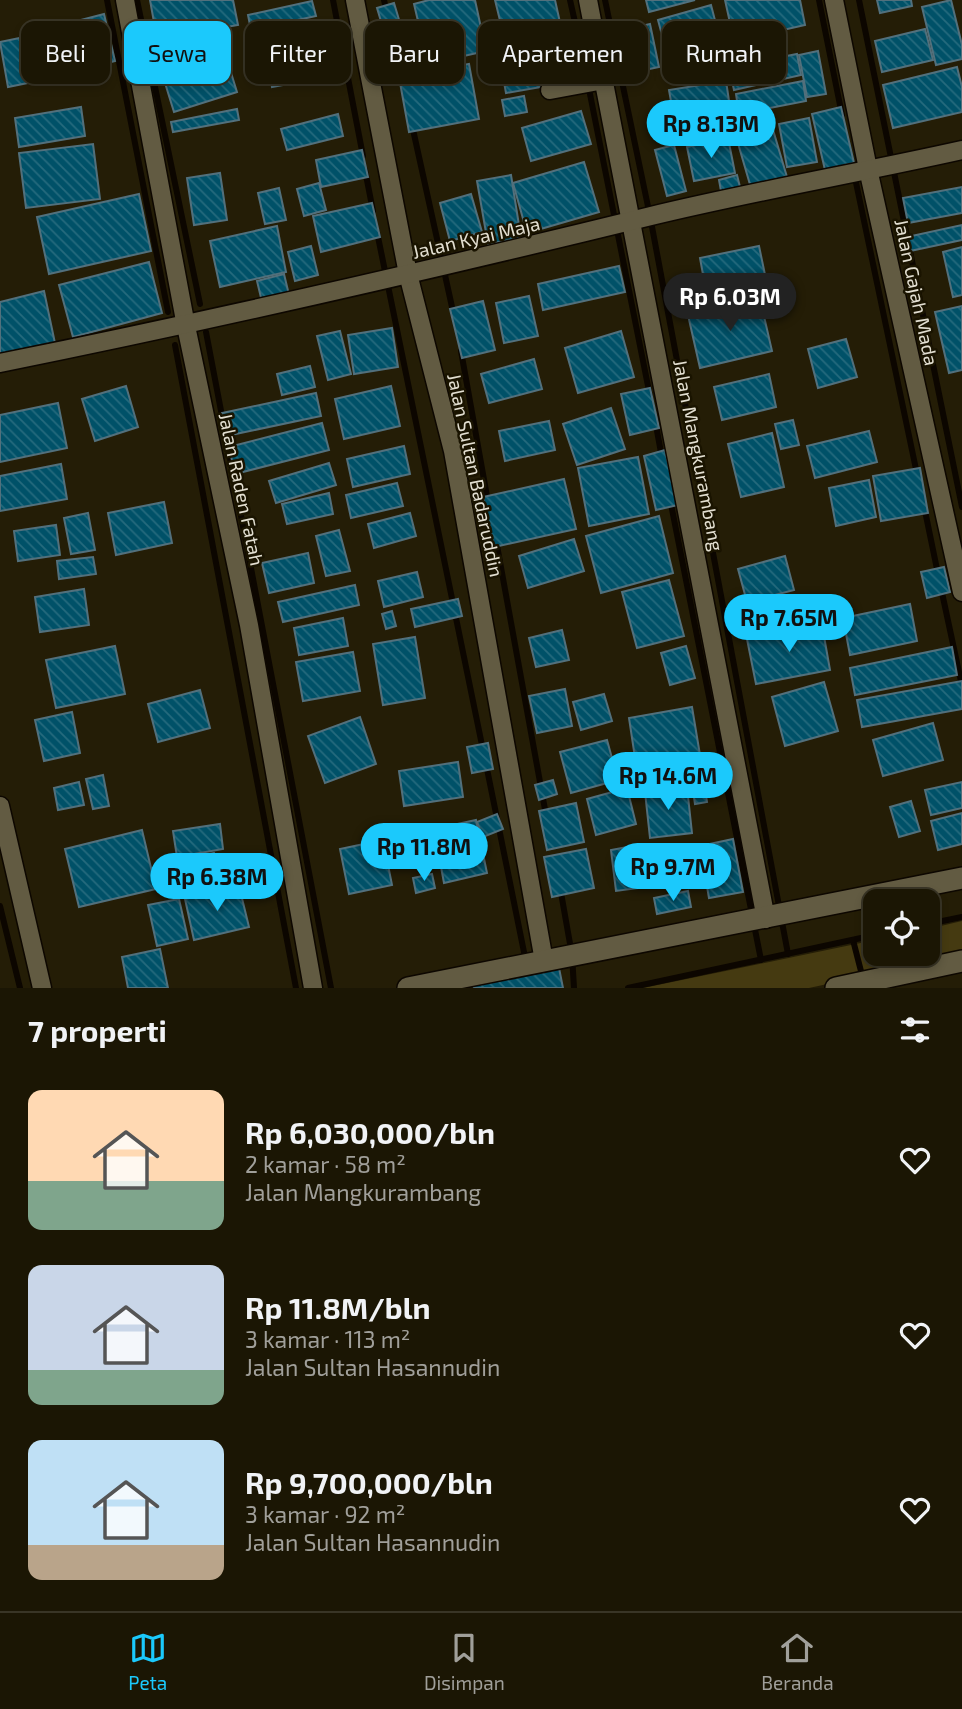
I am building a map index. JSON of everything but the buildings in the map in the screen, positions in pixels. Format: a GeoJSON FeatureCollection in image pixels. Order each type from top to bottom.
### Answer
{"type":"FeatureCollection","features":[{"type":"Feature","properties":{"kind":"street","name":"Jalan Raden Fatah"},"geometry":{"type":"LineString","coordinates":[[125,0],[186,326],[249,625],[313,988]]}},
{"type":"Feature","properties":{"kind":"street","name":"Jalan Sultan Badaruddin"},"geometry":{"type":"LineString","coordinates":[[355,0],[408,274],[453,451],[544,961]]}},
{"type":"Feature","properties":{"kind":"street","name":"Jalan Mangkurambang"},"geometry":{"type":"LineString","coordinates":[[588,0],[592,21]]}},
{"type":"Feature","properties":{"kind":"street","name":"Jalan Gajah Mada"},"geometry":{"type":"LineString","coordinates":[[834,0],[868,169],[962,592]]}},
{"type":"Feature","properties":{"kind":"street"},"geometry":{"type":"LineString","coordinates":[[550,90],[582,84]]}},
{"type":"Feature","properties":{"kind":"street","name":"Jalan Mangkurambang"},"geometry":{"type":"LineString","coordinates":[[605,84],[766,919]]}},
{"type":"Feature","properties":{"kind":"street","name":"Jalan Kyai Maja"},"geometry":{"type":"LineString","coordinates":[[0,363],[186,326],[632,221],[962,150]]}},
{"type":"Feature","properties":{"kind":"street"},"geometry":{"type":"LineString","coordinates":[[0,806],[42,988]]}},
{"type":"Feature","properties":{"kind":"street"},"geometry":{"type":"LineString","coordinates":[[408,988],[962,878]]}},
{"type":"Feature","properties":{"kind":"street"},"geometry":{"type":"LineString","coordinates":[[836,988],[903,981],[962,961]]}},
{"type":"Feature","properties":{"kind":"shaded area"},"geometry":{"type":"Polygon","coordinates":[[[962,921],[962,955],[940,960],[940,926],[962,921]]]}},
{"type":"Feature","properties":{"kind":"shaded area"},"geometry":{"type":"Polygon","coordinates":[[[863,942],[863,966],[911,966],[809,988],[643,988],[863,942]]]}},
{"type":"Feature","properties":{"kind":"waterway"},"geometry":{"type":"LineString","coordinates":[[107,0],[168,312]]}},
{"type":"Feature","properties":{"kind":"waterway"},"geometry":{"type":"LineString","coordinates":[[137,0],[200,304]]}},
{"type":"Feature","properties":{"kind":"waterway"},"geometry":{"type":"LineString","coordinates":[[333,0],[363,156]]}},
{"type":"Feature","properties":{"kind":"waterway"},"geometry":{"type":"LineString","coordinates":[[384,0],[389,21]]}},
{"type":"Feature","properties":{"kind":"waterway"},"geometry":{"type":"LineString","coordinates":[[570,0],[575,21]]}},
{"type":"Feature","properties":{"kind":"waterway"},"geometry":{"type":"LineString","coordinates":[[605,0],[650,216],[788,954]]}},
{"type":"Feature","properties":{"kind":"waterway"},"geometry":{"type":"LineString","coordinates":[[819,0],[842,115]]}},
{"type":"Feature","properties":{"kind":"waterway"},"geometry":{"type":"LineString","coordinates":[[859,0],[962,507]]}},
{"type":"Feature","properties":{"kind":"waterway"},"geometry":{"type":"LineString","coordinates":[[588,84],[650,396]]}},
{"type":"Feature","properties":{"kind":"waterway"},"geometry":{"type":"LineString","coordinates":[[412,125],[454,316]]}},
{"type":"Feature","properties":{"kind":"waterway"},"geometry":{"type":"LineString","coordinates":[[365,170],[373,211]]}},
{"type":"Feature","properties":{"kind":"waterway"},"geometry":{"type":"LineString","coordinates":[[854,173],[917,474]]}},
{"type":"Feature","properties":{"kind":"waterway"},"geometry":{"type":"LineString","coordinates":[[377,232],[483,750]]}},
{"type":"Feature","properties":{"kind":"waterway"},"geometry":{"type":"LineString","coordinates":[[206,332],[331,988]]}},
{"type":"Feature","properties":{"kind":"waterway"},"geometry":{"type":"LineString","coordinates":[[175,345],[296,988]]}},
{"type":"Feature","properties":{"kind":"waterway"},"geometry":{"type":"LineString","coordinates":[[461,351],[488,502]]}},
{"type":"Feature","properties":{"kind":"waterway"},"geometry":{"type":"LineString","coordinates":[[655,420],[662,458]]}},
{"type":"Feature","properties":{"kind":"waterway"},"geometry":{"type":"LineString","coordinates":[[670,499],[761,960]]}},
{"type":"Feature","properties":{"kind":"waterway"},"geometry":{"type":"LineString","coordinates":[[924,506],[938,574]]}},
{"type":"Feature","properties":{"kind":"waterway"},"geometry":{"type":"LineString","coordinates":[[496,540],[546,815]]}},
{"type":"Feature","properties":{"kind":"waterway"},"geometry":{"type":"LineString","coordinates":[[941,588],[962,686]]}},
{"type":"Feature","properties":{"kind":"waterway"},"geometry":{"type":"LineString","coordinates":[[486,764],[526,962]]}},
{"type":"Feature","properties":{"kind":"waterway"},"geometry":{"type":"LineString","coordinates":[[560,887],[572,955],[574,988]]}},
{"type":"Feature","properties":{"kind":"waterway"},"geometry":{"type":"LineString","coordinates":[[0,906],[20,988]]}},
{"type":"Feature","properties":{"kind":"waterway"},"geometry":{"type":"LineString","coordinates":[[940,922],[962,917]]}},
{"type":"Feature","properties":{"kind":"waterway"},"geometry":{"type":"LineString","coordinates":[[628,988],[863,938]]}},
{"type":"Feature","properties":{"kind":"waterway"},"geometry":{"type":"LineString","coordinates":[[853,940],[863,979]]}}]}
